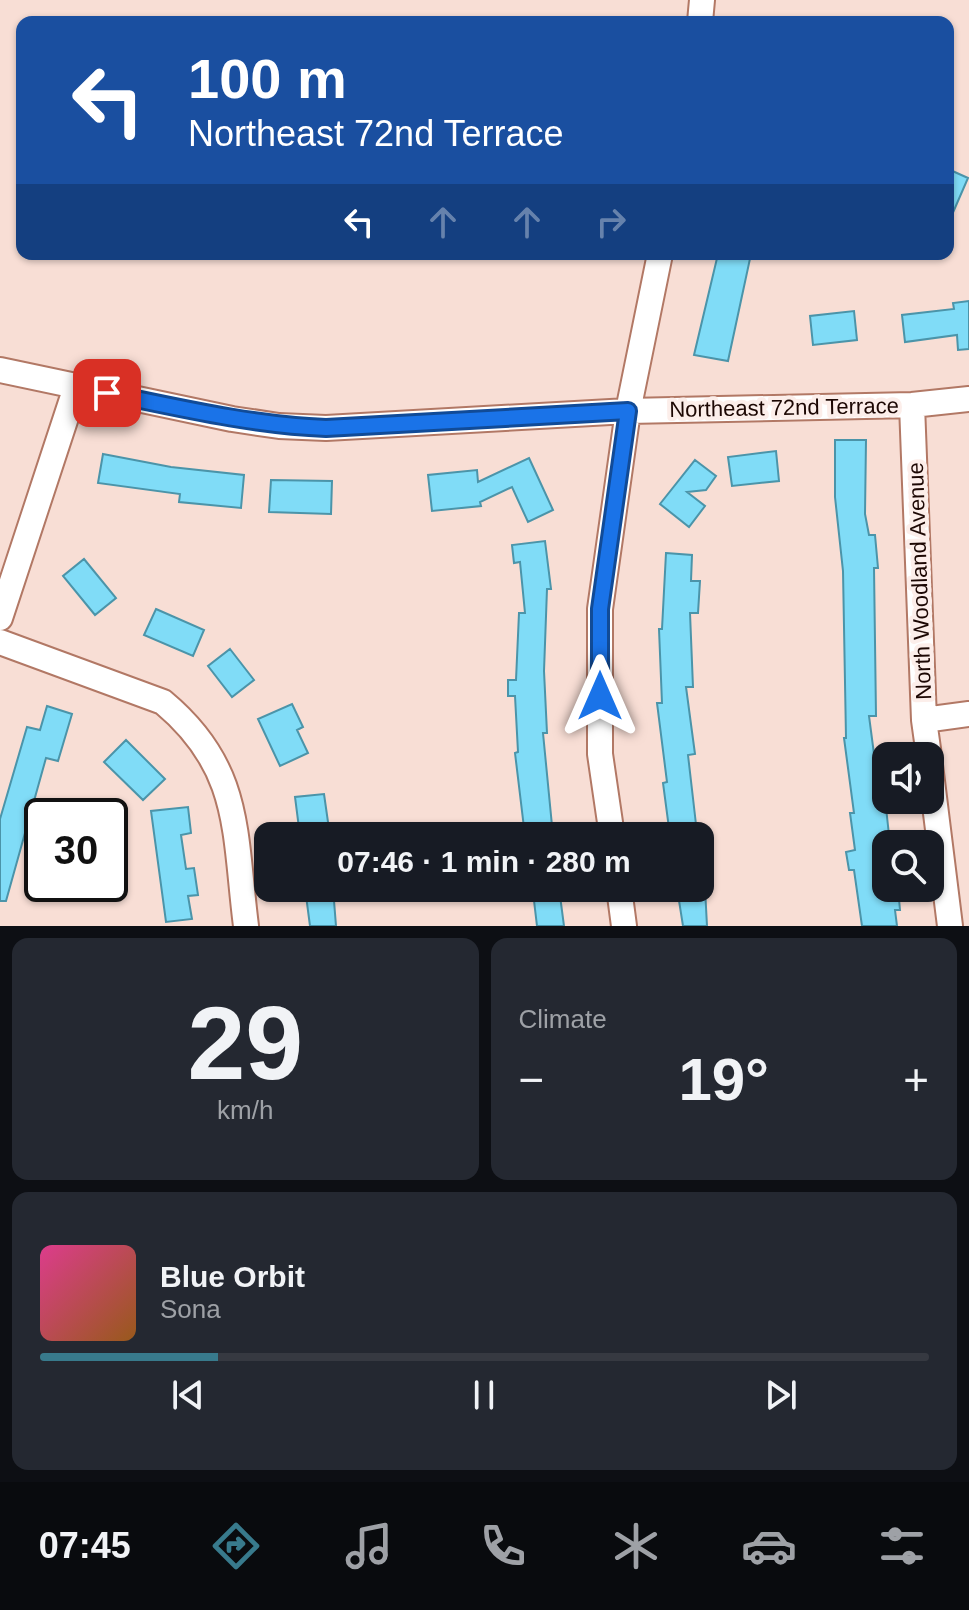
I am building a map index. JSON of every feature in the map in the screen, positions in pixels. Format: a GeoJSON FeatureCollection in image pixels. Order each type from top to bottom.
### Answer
{"type":"FeatureCollection","features":[{"type":"Feature","properties":{"kind":"street"},"geometry":{"type":"LineString","coordinates":[[610,822],[600,754],[600,609],[628,411],[659,260]]}},
{"type":"Feature","properties":{"kind":"street","name":"Northeast 72nd Terrace"},"geometry":{"type":"LineString","coordinates":[[0,370],[232,419],[279,426],[326,428],[628,411],[912,405],[969,399]]}},
{"type":"Feature","properties":{"kind":"street"},"geometry":{"type":"LineString","coordinates":[[0,618],[76,387]]}},
{"type":"Feature","properties":{"kind":"street","name":"North Woodland Avenue"},"geometry":{"type":"LineString","coordinates":[[912,405],[927,742]]}},
{"type":"Feature","properties":{"kind":"street"},"geometry":{"type":"LineString","coordinates":[[0,642],[163,702],[185,721],[211,756],[230,797],[246,926]]}},
{"type":"Feature","properties":{"kind":"street"},"geometry":{"type":"LineString","coordinates":[[924,720],[969,714]]}},
{"type":"Feature","properties":{"kind":"street"},"geometry":{"type":"LineString","coordinates":[[936,814],[950,926]]}},
{"type":"Feature","properties":{"kind":"street"},"geometry":{"type":"LineString","coordinates":[[621,902],[624,926]]}},
{"type":"Feature","properties":{"kind":"building"},"geometry":{"type":"Polygon","coordinates":[[[954,172],[968,178],[954,210],[954,172]]]}},
{"type":"Feature","properties":{"kind":"building"},"geometry":{"type":"Polygon","coordinates":[[[717,260],[750,260],[728,361],[694,355],[717,260]]]}},
{"type":"Feature","properties":{"kind":"building"},"geometry":{"type":"Polygon","coordinates":[[[969,301],[969,349],[958,350],[957,335],[905,342],[902,315],[954,309],[953,303],[969,301]]]}},
{"type":"Feature","properties":{"kind":"building"},"geometry":{"type":"Polygon","coordinates":[[[854,311],[857,340],[813,345],[810,316],[854,311]]]}},
{"type":"Feature","properties":{"kind":"building"},"geometry":{"type":"Polygon","coordinates":[[[835,440],[866,440],[865,514],[869,535],[875,535],[878,568],[874,568],[876,716],[869,716],[872,742],[872,814],[887,814],[888,830],[872,830],[872,902],[899,902],[900,910],[895,910],[897,926],[862,926],[854,870],[849,870],[846,852],[855,850],[850,813],[854,813],[844,738],[843,571],[835,497],[835,440]]]}},
{"type":"Feature","properties":{"kind":"building"},"geometry":{"type":"Polygon","coordinates":[[[776,451],[779,481],[732,486],[728,457],[776,451]]]}},
{"type":"Feature","properties":{"kind":"building"},"geometry":{"type":"Polygon","coordinates":[[[103,454],[171,467],[244,475],[241,508],[179,502],[180,494],[98,483],[103,454]]]}},
{"type":"Feature","properties":{"kind":"building"},"geometry":{"type":"Polygon","coordinates":[[[529,458],[553,510],[528,522],[512,487],[480,502],[481,506],[432,511],[428,475],[477,470],[478,482],[529,458]]]}},
{"type":"Feature","properties":{"kind":"building"},"geometry":{"type":"Polygon","coordinates":[[[695,460],[716,476],[706,490],[687,492],[705,506],[689,527],[660,504],[695,460]]]}},
{"type":"Feature","properties":{"kind":"building"},"geometry":{"type":"Polygon","coordinates":[[[271,480],[332,481],[331,514],[269,512],[271,480]]]}},
{"type":"Feature","properties":{"kind":"building"},"geometry":{"type":"Polygon","coordinates":[[[545,541],[551,589],[547,589],[544,671],[547,733],[543,733],[552,822],[523,822],[515,753],[518,752],[515,696],[508,696],[508,680],[516,680],[519,613],[525,613],[520,562],[514,563],[512,545],[545,541]]]}},
{"type":"Feature","properties":{"kind":"building"},"geometry":{"type":"Polygon","coordinates":[[[666,553],[692,555],[691,581],[700,581],[698,613],[690,613],[693,687],[686,687],[695,754],[688,755],[696,822],[668,822],[663,783],[667,782],[657,703],[662,703],[659,629],[662,629],[666,553]]]}},
{"type":"Feature","properties":{"kind":"building"},"geometry":{"type":"Polygon","coordinates":[[[84,559],[116,598],[95,615],[63,576],[84,559]]]}},
{"type":"Feature","properties":{"kind":"building"},"geometry":{"type":"Polygon","coordinates":[[[156,609],[204,630],[193,656],[144,635],[156,609]]]}},
{"type":"Feature","properties":{"kind":"building"},"geometry":{"type":"Polygon","coordinates":[[[230,649],[254,680],[232,697],[208,666],[230,649]]]}},
{"type":"Feature","properties":{"kind":"building"},"geometry":{"type":"Polygon","coordinates":[[[292,704],[303,727],[297,730],[308,753],[280,766],[258,719],[292,704]]]}},
{"type":"Feature","properties":{"kind":"building"},"geometry":{"type":"Polygon","coordinates":[[[47,706],[72,714],[58,761],[46,758],[35,798],[24,798],[24,837],[6,901],[0,901],[0,819],[27,727],[40,730],[47,706]]]}},
{"type":"Feature","properties":{"kind":"building"},"geometry":{"type":"Polygon","coordinates":[[[126,740],[165,779],[143,800],[104,762],[126,740]]]}},
{"type":"Feature","properties":{"kind":"building"},"geometry":{"type":"Polygon","coordinates":[[[324,794],[328,822],[298,822],[295,797],[324,794]]]}},
{"type":"Feature","properties":{"kind":"building"},"geometry":{"type":"Polygon","coordinates":[[[188,807],[191,833],[181,835],[186,869],[194,868],[198,895],[188,896],[192,919],[166,922],[151,811],[188,807]]]}},
{"type":"Feature","properties":{"kind":"building"},"geometry":{"type":"Polygon","coordinates":[[[307,902],[334,902],[336,926],[310,926],[307,902]]]}},
{"type":"Feature","properties":{"kind":"building"},"geometry":{"type":"Polygon","coordinates":[[[534,902],[561,902],[564,926],[537,926],[534,902]]]}},
{"type":"Feature","properties":{"kind":"building"},"geometry":{"type":"Polygon","coordinates":[[[679,902],[706,902],[707,926],[683,926],[679,902]]]}},
{"type":"Feature","properties":{"kind":"route"},"geometry":{"type":"LineString","coordinates":[[107,393],[232,419],[279,426],[326,428],[628,411],[600,609],[600,696]]}}]}
